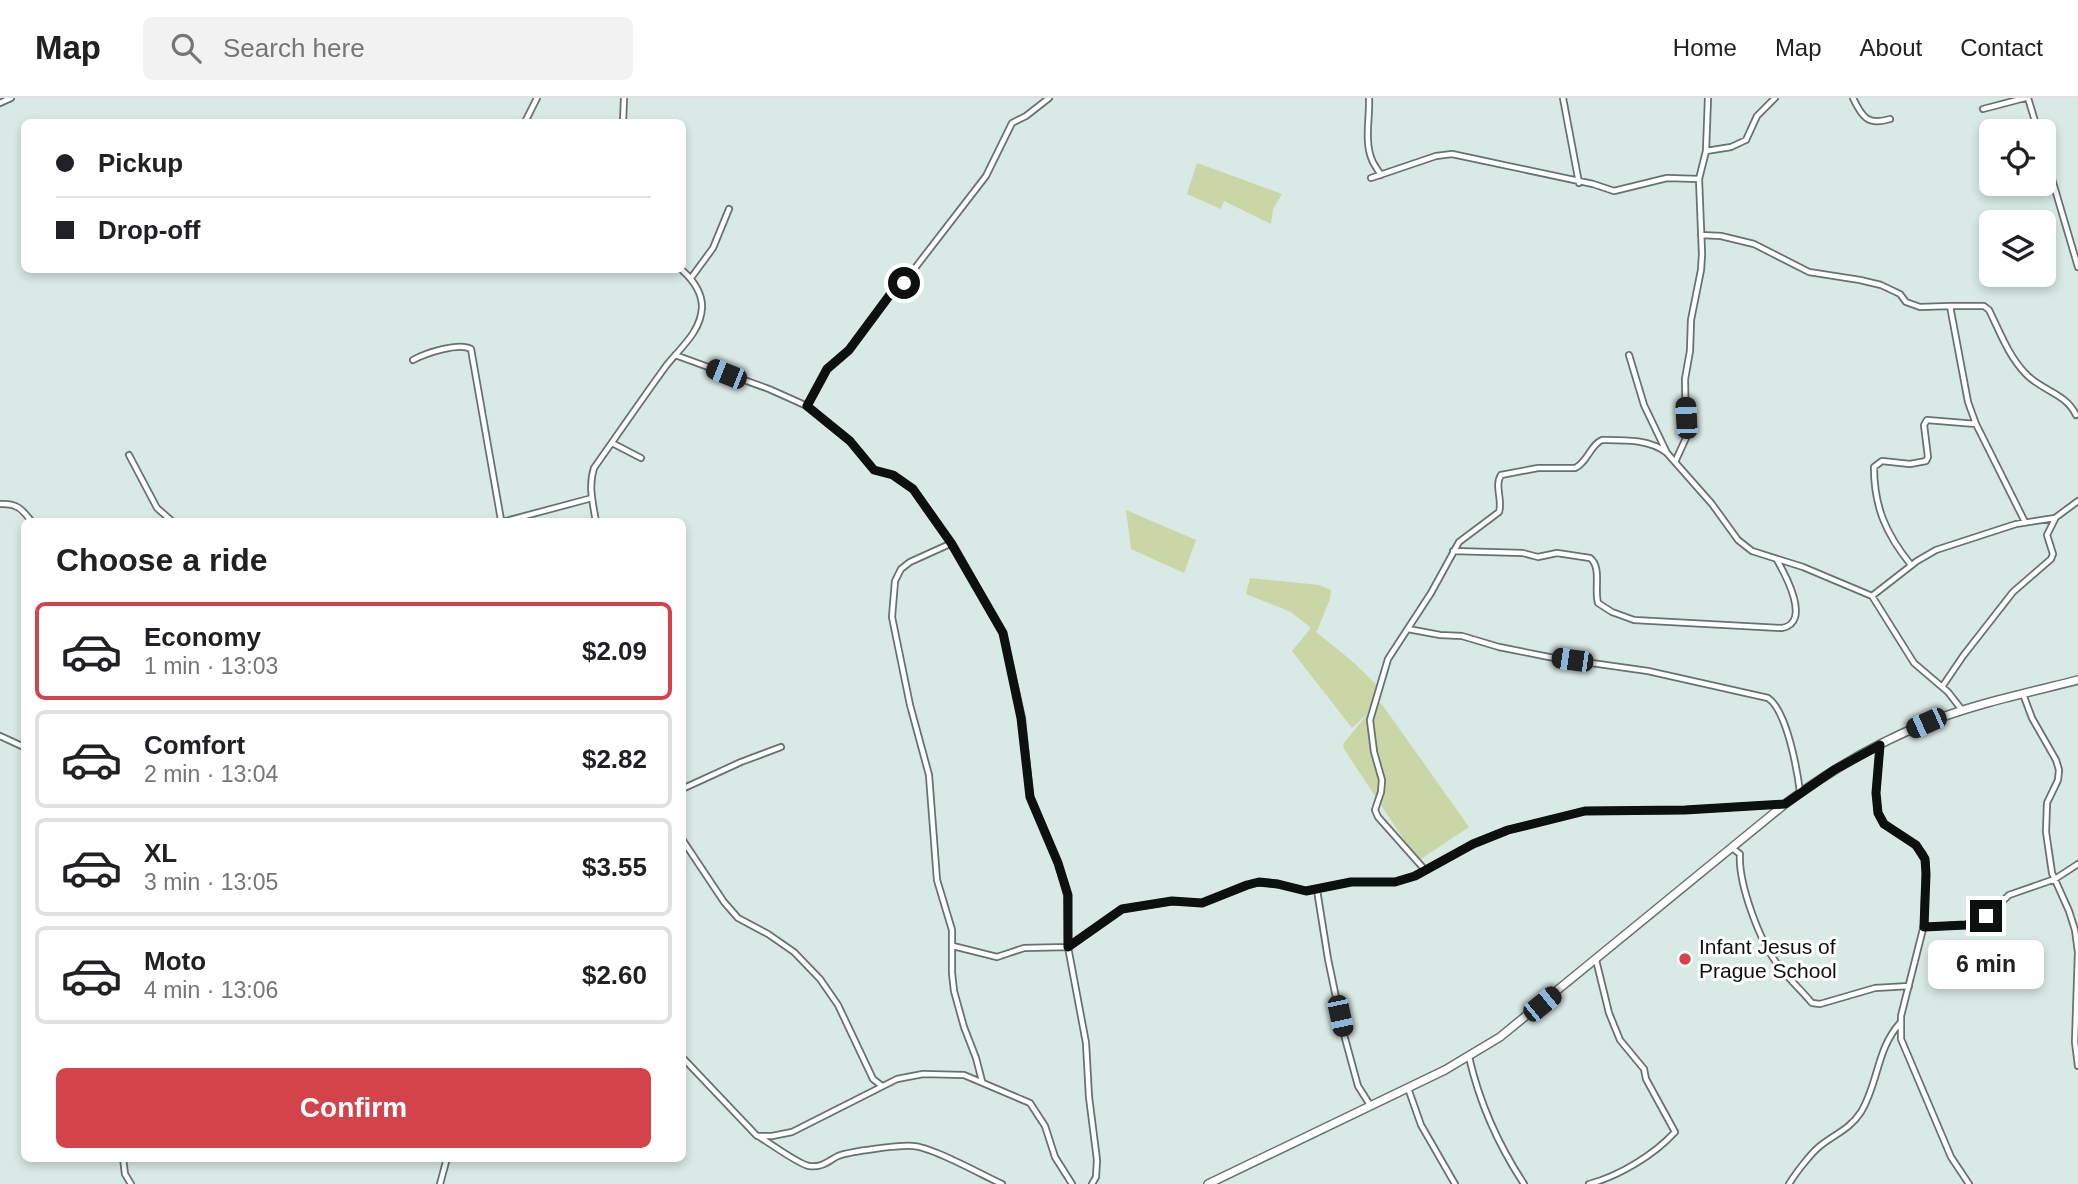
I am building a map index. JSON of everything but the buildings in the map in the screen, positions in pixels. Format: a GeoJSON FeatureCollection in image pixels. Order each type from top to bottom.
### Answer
{"type":"FeatureCollection","features":[{"type":"Feature","properties":{"kind":"street"},"geometry":{"type":"LineString","coordinates":[[0,103],[11,98]]}},
{"type":"Feature","properties":{"kind":"street"},"geometry":{"type":"LineString","coordinates":[[526,119],[537,98]]}},
{"type":"Feature","properties":{"kind":"street"},"geometry":{"type":"LineString","coordinates":[[623,119],[624,98]]}},
{"type":"Feature","properties":{"kind":"street"},"geometry":{"type":"LineString","coordinates":[[807,406],[827,369],[853,345],[892,292],[905,281],[986,176],[1012,123],[1049,98]]}},
{"type":"Feature","properties":{"kind":"street"},"geometry":{"type":"LineString","coordinates":[[1369,98],[1368,134],[1371,159],[1381,175]]}},
{"type":"Feature","properties":{"kind":"street"},"geometry":{"type":"LineString","coordinates":[[1563,98],[1579,183]]}},
{"type":"Feature","properties":{"kind":"street"},"geometry":{"type":"LineString","coordinates":[[1675,462],[1686,438],[1685,389],[1691,320],[1701,270],[1699,179],[1706,151],[1708,98]]}},
{"type":"Feature","properties":{"kind":"street"},"geometry":{"type":"LineString","coordinates":[[1706,151],[1731,147],[1746,140],[1757,116],[1775,98]]}},
{"type":"Feature","properties":{"kind":"street"},"geometry":{"type":"LineString","coordinates":[[1853,98],[1866,118],[1880,122],[1890,119]]}},
{"type":"Feature","properties":{"kind":"street"},"geometry":{"type":"LineString","coordinates":[[1983,109],[2027,98],[2034,119]]}},
{"type":"Feature","properties":{"kind":"street"},"geometry":{"type":"LineString","coordinates":[[1371,178],[1436,156],[1451,154],[1614,191],[1667,178],[1699,179]]}},
{"type":"Feature","properties":{"kind":"street"},"geometry":{"type":"LineString","coordinates":[[2056,193],[2078,267]]}},
{"type":"Feature","properties":{"kind":"street"},"geometry":{"type":"LineString","coordinates":[[691,278],[713,248],[729,209]]}},
{"type":"Feature","properties":{"kind":"street"},"geometry":{"type":"LineString","coordinates":[[1701,234],[1754,244],[1809,272],[1881,285],[1899,294],[1906,302],[1920,307],[1984,306],[1989,310],[2014,360],[2027,376],[2071,405],[2077,417]]}},
{"type":"Feature","properties":{"kind":"street"},"geometry":{"type":"LineString","coordinates":[[595,518],[591,477],[594,468],[675,355],[687,344],[701,314],[701,299],[691,278],[685,273]]}},
{"type":"Feature","properties":{"kind":"street"},"geometry":{"type":"LineString","coordinates":[[1950,306],[1968,402],[1976,424],[2025,522]]}},
{"type":"Feature","properties":{"kind":"street"},"geometry":{"type":"LineString","coordinates":[[413,360],[442,350],[466,346],[471,349],[501,518]]}},
{"type":"Feature","properties":{"kind":"street"},"geometry":{"type":"LineString","coordinates":[[675,355],[769,389],[807,406],[850,441],[874,470],[893,475],[913,489],[951,543],[1003,633],[1021,718],[1030,797],[1058,863],[1068,895],[1068,947],[1086,1043],[1097,1169],[1092,1184]]}},
{"type":"Feature","properties":{"kind":"street"},"geometry":{"type":"LineString","coordinates":[[1629,355],[1644,405],[1667,453]]}},
{"type":"Feature","properties":{"kind":"street"},"geometry":{"type":"LineString","coordinates":[[2077,417],[2078,407]]}},
{"type":"Feature","properties":{"kind":"street"},"geometry":{"type":"LineString","coordinates":[[1911,565],[1893,541],[1880,515],[1874,467],[1886,460],[1910,464],[1926,461],[1928,457],[1924,425],[1927,421],[1976,424]]}},
{"type":"Feature","properties":{"kind":"street"},"geometry":{"type":"LineString","coordinates":[[1425,870],[1378,817],[1375,808],[1382,780],[1372,740],[1371,713],[1388,659],[1453,551],[1465,536],[1490,521],[1499,512],[1498,480],[1503,474],[1538,468],[1575,468],[1588,458],[1596,443],[1602,440],[1645,443],[1661,448],[1712,504],[1738,540],[1752,551],[1803,567],[1872,596],[1914,663],[1942,687],[1963,711]]}},
{"type":"Feature","properties":{"kind":"street"},"geometry":{"type":"LineString","coordinates":[[612,443],[641,458]]}},
{"type":"Feature","properties":{"kind":"street"},"geometry":{"type":"LineString","coordinates":[[129,455],[157,508],[168,518]]}},
{"type":"Feature","properties":{"kind":"street"},"geometry":{"type":"LineString","coordinates":[[520,518],[592,498]]}},
{"type":"Feature","properties":{"kind":"street"},"geometry":{"type":"LineString","coordinates":[[1942,687],[2013,592],[2051,559],[2053,554],[2047,533],[2055,518],[2078,501]]}},
{"type":"Feature","properties":{"kind":"street"},"geometry":{"type":"LineString","coordinates":[[0,504],[11,503],[19,507],[29,518]]}},
{"type":"Feature","properties":{"kind":"street"},"geometry":{"type":"LineString","coordinates":[[1872,596],[1911,565],[1942,548],[2025,522],[2055,518]]}},
{"type":"Feature","properties":{"kind":"street"},"geometry":{"type":"LineString","coordinates":[[951,543],[901,569],[895,581],[892,617],[910,705],[929,775],[937,880],[950,922],[953,946],[954,991],[982,1081]]}},
{"type":"Feature","properties":{"kind":"street"},"geometry":{"type":"LineString","coordinates":[[1453,551],[1523,553],[1538,557],[1557,553],[1590,558],[1594,560],[1596,567],[1598,603],[1612,612],[1637,621],[1782,628],[1792,623],[1795,604],[1790,585],[1777,559]]}},
{"type":"Feature","properties":{"kind":"street"},"geometry":{"type":"LineString","coordinates":[[1408,629],[1462,636],[1549,657],[1648,671],[1768,698],[1776,707],[1790,740],[1800,793]]}},
{"type":"Feature","properties":{"kind":"street"},"geometry":{"type":"LineString","coordinates":[[1208,1184],[1274,1154],[1469,1056],[1508,1031],[1785,804],[1834,770],[1926,723],[2078,680]]}},
{"type":"Feature","properties":{"kind":"street"},"geometry":{"type":"LineString","coordinates":[[2023,694],[2034,724],[2052,752],[2059,770],[2045,817],[2055,879],[2070,911],[2078,952],[2075,1042],[2078,1066]]}},
{"type":"Feature","properties":{"kind":"street"},"geometry":{"type":"LineString","coordinates":[[0,736],[21,746]]}},
{"type":"Feature","properties":{"kind":"street"},"geometry":{"type":"LineString","coordinates":[[1880,745],[1876,793],[1878,813],[1884,824],[1916,845],[1925,859],[1924,927],[1900,1022],[1904,1051],[1951,1157],[1969,1184]]}},
{"type":"Feature","properties":{"kind":"street"},"geometry":{"type":"LineString","coordinates":[[686,787],[781,747]]}},
{"type":"Feature","properties":{"kind":"street"},"geometry":{"type":"LineString","coordinates":[[953,946],[997,957],[1030,947],[1068,947],[1108,916],[1132,906],[1172,901],[1202,903],[1259,882],[1301,891],[1351,882],[1395,882],[1508,830],[1585,811],[1685,810],[1785,804]]}},
{"type":"Feature","properties":{"kind":"street"},"geometry":{"type":"LineString","coordinates":[[686,845],[724,902],[738,918],[784,945],[814,972],[838,1004],[873,1079],[879,1085],[886,1086]]}},
{"type":"Feature","properties":{"kind":"street"},"geometry":{"type":"LineString","coordinates":[[1732,848],[1740,854],[1744,890],[1772,956],[1812,1003],[1820,1004],[1875,988],[1909,985]]}},
{"type":"Feature","properties":{"kind":"street"},"geometry":{"type":"LineString","coordinates":[[1924,927],[1972,923],[1986,916],[2009,895],[2055,879],[2078,864]]}},
{"type":"Feature","properties":{"kind":"street"},"geometry":{"type":"LineString","coordinates":[[1317,890],[1343,1031],[1359,1086],[1370,1105]]}},
{"type":"Feature","properties":{"kind":"street"},"geometry":{"type":"LineString","coordinates":[[1590,1184],[1605,1179],[1639,1160],[1675,1132],[1646,1079],[1644,1069],[1620,1040],[1609,1013],[1596,960]]}},
{"type":"Feature","properties":{"kind":"street"},"geometry":{"type":"LineString","coordinates":[[1789,1184],[1815,1150],[1845,1130],[1859,1114],[1872,1086],[1884,1044],[1900,1022]]}},
{"type":"Feature","properties":{"kind":"street"},"geometry":{"type":"LineString","coordinates":[[1469,1056],[1476,1083],[1500,1140],[1524,1184]]}},
{"type":"Feature","properties":{"kind":"street"},"geometry":{"type":"LineString","coordinates":[[686,1061],[757,1136],[800,1163],[816,1167],[850,1153],[905,1146],[920,1147],[1002,1184]]}},
{"type":"Feature","properties":{"kind":"street"},"geometry":{"type":"LineString","coordinates":[[757,1136],[792,1132],[897,1079],[936,1073],[964,1075],[1024,1098],[1033,1106],[1045,1126],[1055,1157],[1072,1184]]}},
{"type":"Feature","properties":{"kind":"street"},"geometry":{"type":"LineString","coordinates":[[1408,1087],[1421,1125],[1455,1184]]}},
{"type":"Feature","properties":{"kind":"street"},"geometry":{"type":"LineString","coordinates":[[124,1162],[125,1174],[131,1184]]}},
{"type":"Feature","properties":{"kind":"street"},"geometry":{"type":"LineString","coordinates":[[440,1184],[446,1162]]}},
{"type":"Feature","properties":{"kind":"green space"},"geometry":{"type":"Polygon","coordinates":[[[1197,163],[1282,194],[1273,209],[1271,224],[1224,201],[1221,209],[1187,194],[1197,163]]]}},
{"type":"Feature","properties":{"kind":"green space"},"geometry":{"type":"Polygon","coordinates":[[[1126,510],[1196,540],[1184,573],[1131,549],[1126,510]]]}},
{"type":"Feature","properties":{"kind":"green space"},"geometry":{"type":"Polygon","coordinates":[[[1250,578],[1319,585],[1331,590],[1330,599],[1315,631],[1379,687],[1369,711],[1381,703],[1469,827],[1418,861],[1344,749],[1343,744],[1369,712],[1352,728],[1292,651],[1311,628],[1291,612],[1246,594],[1250,578]]]}},
{"type":"Feature","properties":{"kind":"place","name":"Infant Jesus of Prague School"},"geometry":{"type":"Point","coordinates":[1685,959]}},
{"type":"Feature","properties":{"kind":"route"},"geometry":{"type":"LineString","coordinates":[[904,283],[892,292],[849,350],[827,369],[807,406],[850,441],[874,470],[893,475],[913,489],[968,569],[1003,633],[1021,718],[1030,797],[1058,863],[1068,895],[1068,947],[1108,916],[1132,906],[1172,901],[1202,903],[1259,882],[1306,891],[1351,882],[1395,882],[1415,876],[1473,844],[1508,830],[1585,811],[1685,810],[1785,804],[1834,770],[1880,745],[1876,806],[1884,824],[1916,845],[1925,859],[1924,927],[1966,925],[1986,916]]}}]}
